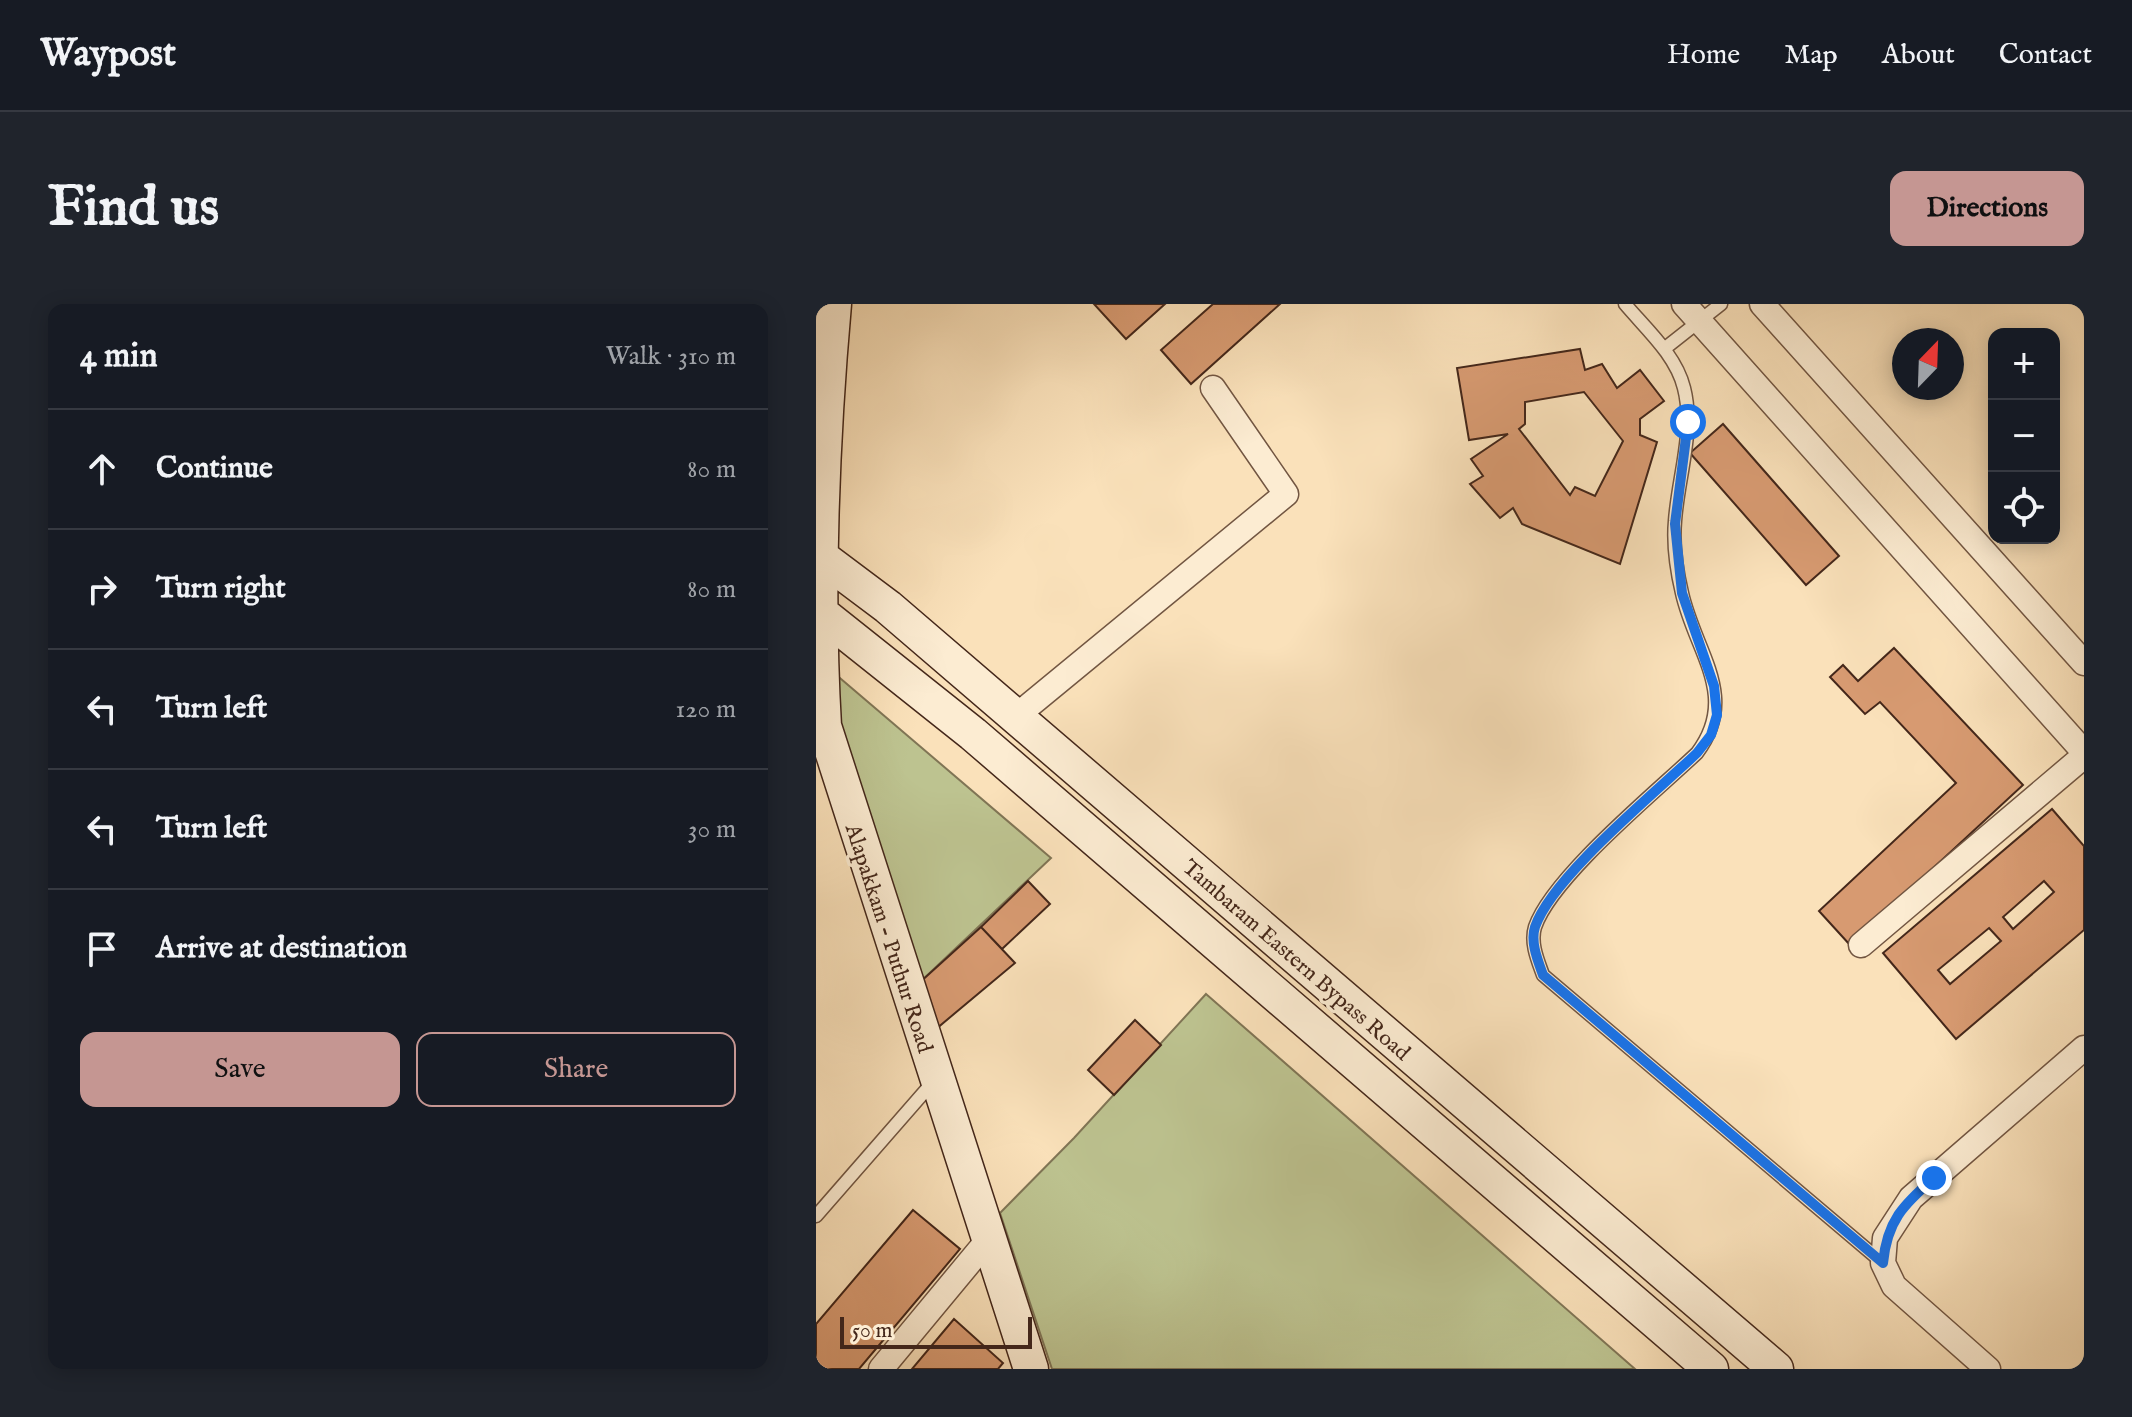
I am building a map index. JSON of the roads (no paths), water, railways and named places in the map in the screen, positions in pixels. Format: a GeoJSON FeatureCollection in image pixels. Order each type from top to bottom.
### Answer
{"type":"FeatureCollection","features":[{"type":"Feature","properties":{"kind":"main road","name":"Alapakkam - Puthur Road"},"geometry":{"type":"LineString","coordinates":[[834,304],[824,414],[818,554],[817,610],[824,726],[935,1080],[1031,1369]]}},
{"type":"Feature","properties":{"kind":"main road","name":"Tambaram Eastern Bypass Road"},"geometry":{"type":"LineString","coordinates":[[818,554],[888,607],[1776,1369]]}},
{"type":"Feature","properties":{"kind":"main road","name":"Tambaram Eastern Bypass Road"},"geometry":{"type":"LineString","coordinates":[[817,610],[973,734],[1711,1369]]}},
{"type":"Feature","properties":{"kind":"street"},"geometry":{"type":"LineString","coordinates":[[1762,304],[2079,649]]}},
{"type":"Feature","properties":{"kind":"street"},"geometry":{"type":"LineString","coordinates":[[1691,313],[2084,754],[1861,945]]}},
{"type":"Feature","properties":{"kind":"street"},"geometry":{"type":"LineString","coordinates":[[1015,717],[1286,494],[1213,388]]}},
{"type":"Feature","properties":{"kind":"street"},"geometry":{"type":"LineString","coordinates":[[1988,1369],[1894,1286],[1883,1263],[1885,1238],[1911,1198],[2084,1048]]}},
{"type":"Feature","properties":{"kind":"street"},"geometry":{"type":"LineString","coordinates":[[881,1369],[988,1240]]}},
{"type":"Feature","properties":{"kind":"lane"},"geometry":{"type":"LineString","coordinates":[[1625,304],[1664,349],[1684,386],[1688,422],[1675,524],[1682,593],[1714,686],[1717,715],[1711,735],[1697,753],[1559,887],[1534,930],[1536,955],[1543,975],[1883,1263]]}},
{"type":"Feature","properties":{"kind":"lane"},"geometry":{"type":"LineString","coordinates":[[1664,349],[1691,313],[1721,304]]}},
{"type":"Feature","properties":{"kind":"lane"},"geometry":{"type":"LineString","coordinates":[[816,1216],[935,1080]]}}]}
